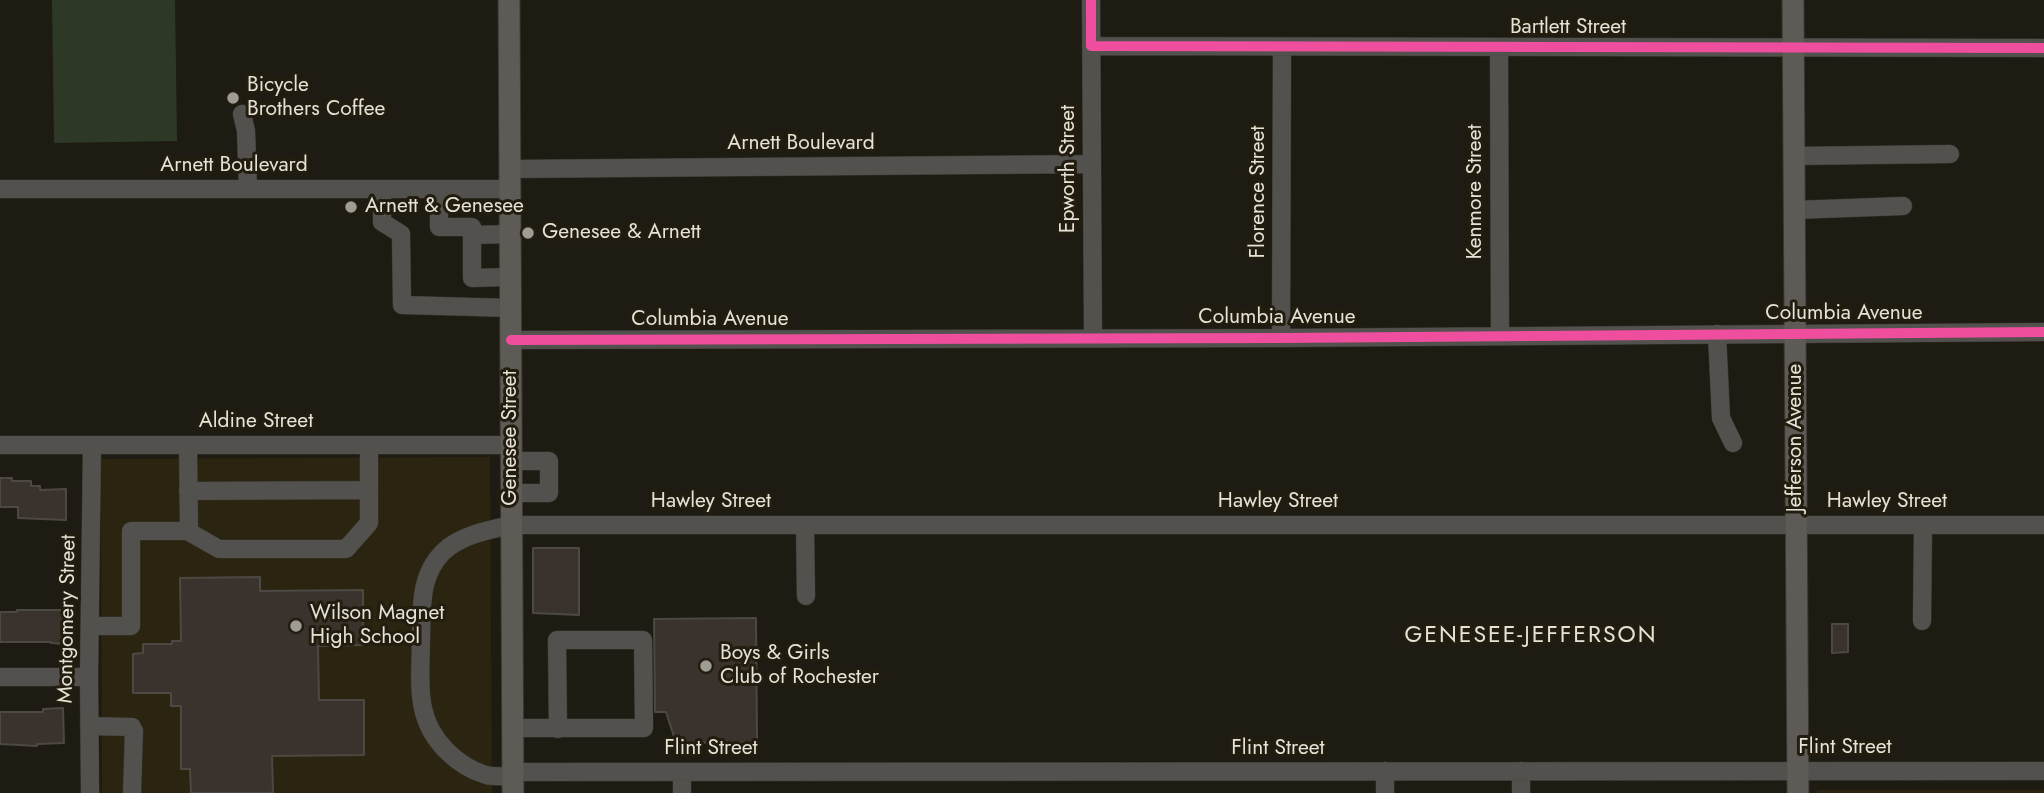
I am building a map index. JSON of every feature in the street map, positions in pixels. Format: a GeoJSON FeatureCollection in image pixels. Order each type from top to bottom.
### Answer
{"type":"FeatureCollection","features":[{"type":"Feature","properties":{"kind":"main road","name":"Genesee Street"},"geometry":{"type":"LineString","coordinates":[[509,0],[513,780]]}},
{"type":"Feature","properties":{"kind":"main road","name":"Jefferson Avenue"},"geometry":{"type":"LineString","coordinates":[[1793,0],[1798,793]]}},
{"type":"Feature","properties":{"kind":"street","name":"Epworth Street"},"geometry":{"type":"LineString","coordinates":[[1091,0],[1093,338]]}},
{"type":"Feature","properties":{"kind":"street","name":"Bartlett Street"},"geometry":{"type":"LineString","coordinates":[[1091,46],[2044,48]]}},
{"type":"Feature","properties":{"kind":"street","name":"Florence Street"},"geometry":{"type":"LineString","coordinates":[[1280,338],[1282,47]]}},
{"type":"Feature","properties":{"kind":"street","name":"Kenmore Street"},"geometry":{"type":"LineString","coordinates":[[1499,47],[1500,336]]}},
{"type":"Feature","properties":{"kind":"street"},"geometry":{"type":"LineString","coordinates":[[242,114],[246,131],[248,189]]}},
{"type":"Feature","properties":{"kind":"street"},"geometry":{"type":"LineString","coordinates":[[1794,156],[1951,155]]}},
{"type":"Feature","properties":{"kind":"street","name":"Arnett Boulevard"},"geometry":{"type":"LineString","coordinates":[[0,189],[439,189],[510,179],[1092,164]]}},
{"type":"Feature","properties":{"kind":"street"},"geometry":{"type":"LineString","coordinates":[[382,189],[382,222],[401,234],[402,305],[511,308]]}},
{"type":"Feature","properties":{"kind":"street"},"geometry":{"type":"LineString","coordinates":[[439,189],[439,227],[472,227],[472,278],[510,278]]}},
{"type":"Feature","properties":{"kind":"street"},"geometry":{"type":"LineString","coordinates":[[1794,210],[1903,206]]}},
{"type":"Feature","properties":{"kind":"street"},"geometry":{"type":"LineString","coordinates":[[472,235],[510,234]]}},
{"type":"Feature","properties":{"kind":"street","name":"Columbia Avenue"},"geometry":{"type":"LineString","coordinates":[[511,340],[2044,332]]}},
{"type":"Feature","properties":{"kind":"street"},"geometry":{"type":"LineString","coordinates":[[1717,334],[1721,418],[1733,443]]}},
{"type":"Feature","properties":{"kind":"street","name":"Aldine Street"},"geometry":{"type":"LineString","coordinates":[[0,445],[369,445],[511,453],[548,461],[548,493],[511,493]]}},
{"type":"Feature","properties":{"kind":"street","name":"Montgomery Street"},"geometry":{"type":"LineString","coordinates":[[90,793],[92,445]]}},
{"type":"Feature","properties":{"kind":"street"},"geometry":{"type":"LineString","coordinates":[[188,445],[189,531]]}},
{"type":"Feature","properties":{"kind":"street"},"geometry":{"type":"LineString","coordinates":[[90,626],[131,626],[131,531],[189,531],[219,549],[346,549],[369,523],[369,445]]}},
{"type":"Feature","properties":{"kind":"street"},"geometry":{"type":"LineString","coordinates":[[188,491],[369,490]]}},
{"type":"Feature","properties":{"kind":"street","name":"Hawley Street"},"geometry":{"type":"LineString","coordinates":[[513,780],[488,776],[466,767],[444,748],[428,728],[422,706],[421,671],[422,590],[429,573],[442,553],[466,537],[512,525],[2044,525]]}},
{"type":"Feature","properties":{"kind":"street"},"geometry":{"type":"LineString","coordinates":[[806,525],[806,596]]}},
{"type":"Feature","properties":{"kind":"street"},"geometry":{"type":"LineString","coordinates":[[1922,621],[1923,525]]}},
{"type":"Feature","properties":{"kind":"street"},"geometry":{"type":"LineString","coordinates":[[513,728],[558,729],[644,728],[643,640],[557,640],[558,729]]}},
{"type":"Feature","properties":{"kind":"street"},"geometry":{"type":"LineString","coordinates":[[0,677],[89,677]]}},
{"type":"Feature","properties":{"kind":"street"},"geometry":{"type":"LineString","coordinates":[[89,726],[132,727],[132,793]]}},
{"type":"Feature","properties":{"kind":"street"},"geometry":{"type":"LineString","coordinates":[[1385,771],[1385,793]]}},
{"type":"Feature","properties":{"kind":"street"},"geometry":{"type":"LineString","coordinates":[[1521,771],[1521,793]]}},
{"type":"Feature","properties":{"kind":"street","name":"Flint Street"},"geometry":{"type":"LineString","coordinates":[[513,780],[682,772],[2044,771]]}},
{"type":"Feature","properties":{"kind":"street"},"geometry":{"type":"LineString","coordinates":[[682,772],[682,793]]}},
{"type":"Feature","properties":{"kind":"shaded area","name":"Wilson Magnet High School"},"geometry":{"type":"Polygon","coordinates":[[[490,457],[492,793],[102,793],[101,459],[490,457]]]}},
{"type":"Feature","properties":{"kind":"shaded area"},"geometry":{"type":"Polygon","coordinates":[[[1817,790],[2044,790],[2044,793],[1817,793],[1817,790]]]}},
{"type":"Feature","properties":{"kind":"green space"},"geometry":{"type":"Polygon","coordinates":[[[52,0],[175,0],[177,141],[54,143],[52,0]]]}},
{"type":"Feature","properties":{"kind":"building"},"geometry":{"type":"Polygon","coordinates":[[[0,478],[31,481],[31,486],[40,486],[40,490],[66,489],[66,520],[18,518],[18,507],[0,507],[0,478]]]}},
{"type":"Feature","properties":{"kind":"building"},"geometry":{"type":"Polygon","coordinates":[[[533,548],[579,548],[579,615],[533,613],[533,548]]]}},
{"type":"Feature","properties":{"kind":"building"},"geometry":{"type":"Polygon","coordinates":[[[260,577],[260,591],[363,590],[363,645],[318,646],[319,700],[364,700],[364,755],[272,756],[273,793],[191,793],[190,769],[181,769],[181,706],[171,706],[171,693],[133,693],[133,654],[143,653],[143,644],[172,644],[172,641],[181,641],[180,578],[260,577]]]}},
{"type":"Feature","properties":{"kind":"building"},"geometry":{"type":"Polygon","coordinates":[[[65,610],[65,644],[0,642],[0,612],[65,610]]]}},
{"type":"Feature","properties":{"kind":"building","name":"Boys & Girls Club of Rochester"},"geometry":{"type":"Polygon","coordinates":[[[756,618],[757,742],[676,743],[666,712],[655,712],[654,619],[756,618]]]}},
{"type":"Feature","properties":{"kind":"building"},"geometry":{"type":"Polygon","coordinates":[[[1832,624],[1848,624],[1848,652],[1832,653],[1832,624]]]}},
{"type":"Feature","properties":{"kind":"building"},"geometry":{"type":"Polygon","coordinates":[[[63,708],[64,743],[37,746],[0,744],[0,712],[43,712],[43,709],[63,708]]]}},
{"type":"Feature","properties":{"kind":"cycle path"},"geometry":{"type":"LineString","coordinates":[[1091,0],[1091,46],[2044,48]]}},
{"type":"Feature","properties":{"kind":"cycle path"},"geometry":{"type":"LineString","coordinates":[[511,340],[2044,332]]}},
{"type":"Feature","properties":{"kind":"place","name":"Bicycle Brothers Coffee"},"geometry":{"type":"Point","coordinates":[233,98]}},
{"type":"Feature","properties":{"kind":"place","name":"Arnett & Genesee"},"geometry":{"type":"Point","coordinates":[351,207]}},
{"type":"Feature","properties":{"kind":"place","name":"Genesee & Arnett"},"geometry":{"type":"Point","coordinates":[528,233]}},
{"type":"Feature","properties":{"kind":"place","name":"Wilson Magnet High School"},"geometry":{"type":"Point","coordinates":[296,626]}},
{"type":"Feature","properties":{"kind":"place","name":"Boys & Girls Club of Rochester"},"geometry":{"type":"Point","coordinates":[706,666]}},
{"type":"Feature","properties":{"kind":"district","name":"GENESEE-JEFFERSON"},"geometry":{"type":"Point","coordinates":[1531,636]}}]}
